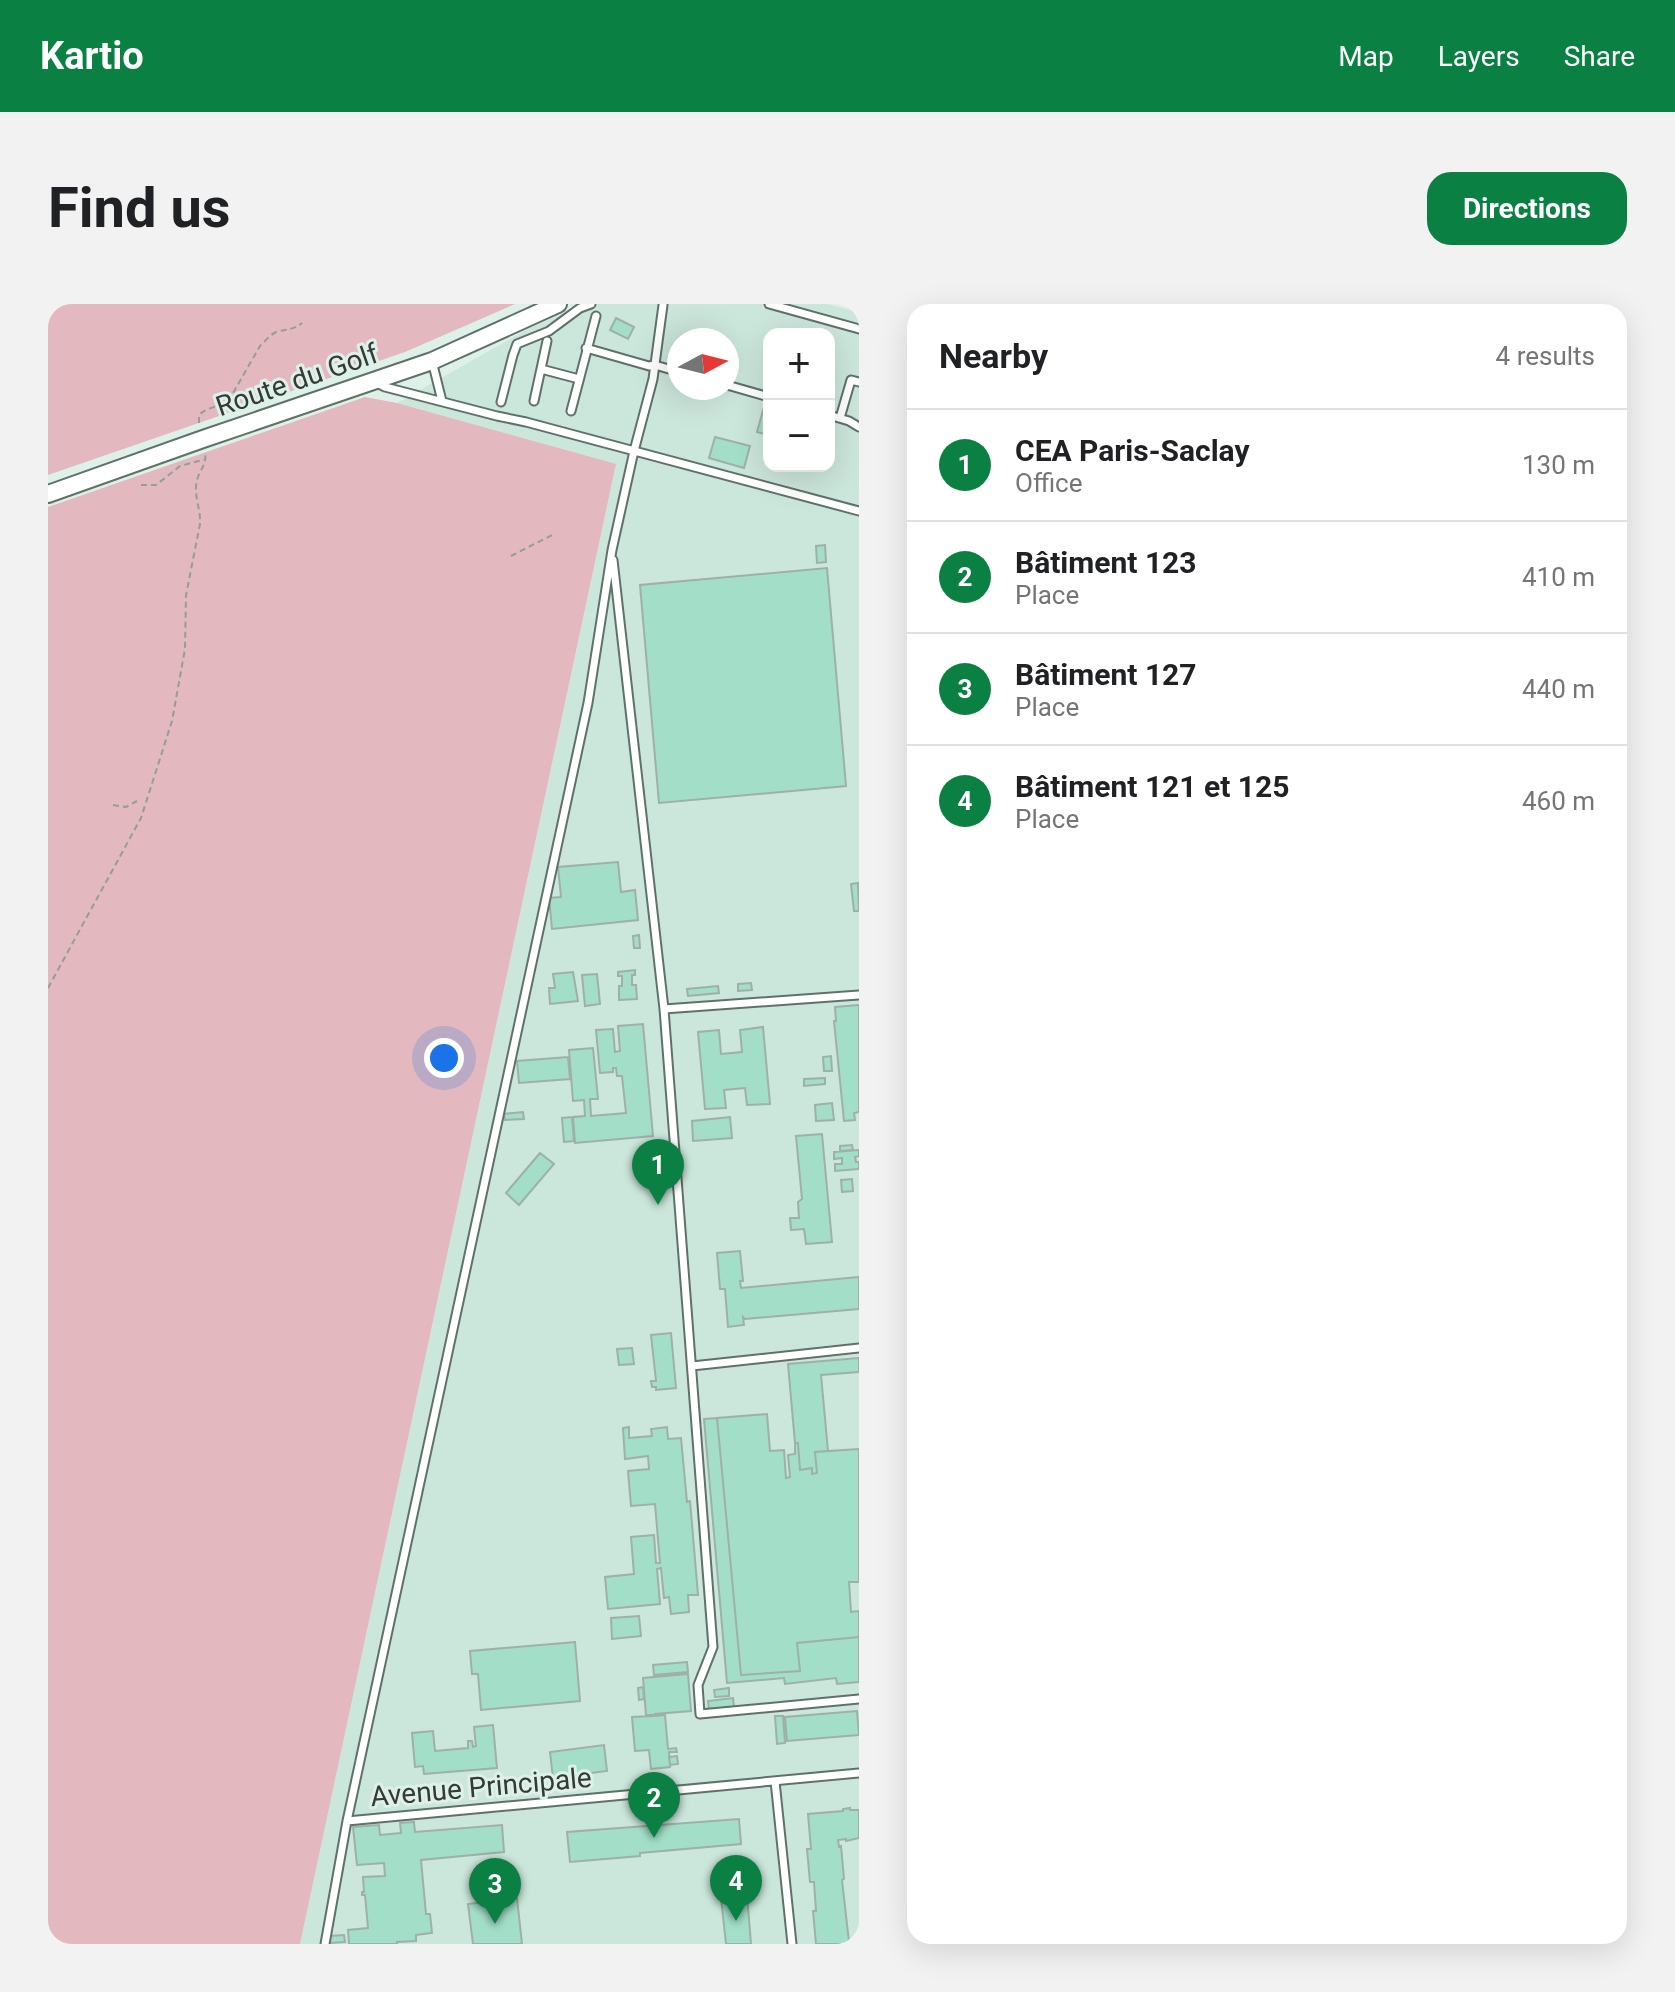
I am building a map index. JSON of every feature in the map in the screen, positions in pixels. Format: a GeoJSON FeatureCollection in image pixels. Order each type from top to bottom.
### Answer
{"type":"FeatureCollection","features":[{"type":"Feature","properties":{"kind":"street","name":"Route du Golf"},"geometry":{"type":"LineString","coordinates":[[48,494],[432,361],[558,304]]}},
{"type":"Feature","properties":{"kind":"lane"},"geometry":{"type":"LineString","coordinates":[[501,402],[517,344],[549,331],[591,304]]}},
{"type":"Feature","properties":{"kind":"lane"},"geometry":{"type":"LineString","coordinates":[[769,304],[859,329]]}},
{"type":"Feature","properties":{"kind":"lane"},"geometry":{"type":"LineString","coordinates":[[325,1944],[347,1821],[588,703],[612,550],[653,379],[663,305]]}},
{"type":"Feature","properties":{"kind":"lane"},"geometry":{"type":"LineString","coordinates":[[571,411],[596,316]]}},
{"type":"Feature","properties":{"kind":"lane"},"geometry":{"type":"LineString","coordinates":[[534,401],[547,341]]}},
{"type":"Feature","properties":{"kind":"lane"},"geometry":{"type":"LineString","coordinates":[[586,348],[667,368]]}},
{"type":"Feature","properties":{"kind":"lane"},"geometry":{"type":"LineString","coordinates":[[432,361],[442,401]]}},
{"type":"Feature","properties":{"kind":"lane"},"geometry":{"type":"LineString","coordinates":[[541,369],[579,379]]}},
{"type":"Feature","properties":{"kind":"lane"},"geometry":{"type":"LineString","coordinates":[[840,418],[851,380],[859,382]]}},
{"type":"Feature","properties":{"kind":"lane"},"geometry":{"type":"LineString","coordinates":[[374,381],[385,387],[859,511]]}},
{"type":"Feature","properties":{"kind":"lane"},"geometry":{"type":"LineString","coordinates":[[739,388],[763,395]]}},
{"type":"Feature","properties":{"kind":"lane"},"geometry":{"type":"LineString","coordinates":[[835,417],[859,427]]}},
{"type":"Feature","properties":{"kind":"lane"},"geometry":{"type":"LineString","coordinates":[[612,550],[664,1009],[692,1366],[713,1647],[698,1685],[700,1714],[859,1699]]}},
{"type":"Feature","properties":{"kind":"lane"},"geometry":{"type":"LineString","coordinates":[[664,1009],[859,995]]}},
{"type":"Feature","properties":{"kind":"lane"},"geometry":{"type":"LineString","coordinates":[[692,1366],[859,1348]]}},
{"type":"Feature","properties":{"kind":"lane","name":"Avenue Principale"},"geometry":{"type":"LineString","coordinates":[[347,1821],[859,1773]]}},
{"type":"Feature","properties":{"kind":"lane"},"geometry":{"type":"LineString","coordinates":[[775,1781],[792,1944]]}},
{"type":"Feature","properties":{"kind":"path"},"geometry":{"type":"LineString","coordinates":[[48,988],[141,818],[172,721],[185,649],[186,595],[200,524],[201,512],[195,493],[198,475],[206,459],[199,415],[229,400],[266,340],[276,332],[298,328],[302,323]]}},
{"type":"Feature","properties":{"kind":"path"},"geometry":{"type":"LineString","coordinates":[[141,485],[156,485],[180,466],[206,459]]}},
{"type":"Feature","properties":{"kind":"path"},"geometry":{"type":"LineString","coordinates":[[511,556],[554,534]]}},
{"type":"Feature","properties":{"kind":"path"},"geometry":{"type":"LineString","coordinates":[[113,805],[126,807],[137,801]]}},
{"type":"Feature","properties":{"kind":"shaded area"},"geometry":{"type":"Polygon","coordinates":[[[48,304],[515,304],[405,352],[48,475],[48,304]]]}},
{"type":"Feature","properties":{"kind":"shaded area"},"geometry":{"type":"Polygon","coordinates":[[[585,304],[827,304],[859,312],[859,1944],[300,1944],[616,465],[397,403],[526,330],[585,304]]]}},
{"type":"Feature","properties":{"kind":"shaded area"},"geometry":{"type":"Polygon","coordinates":[[[365,397],[397,403],[616,464],[300,1944],[48,1944],[48,507],[365,397]]]}},
{"type":"Feature","properties":{"kind":"building"},"geometry":{"type":"Polygon","coordinates":[[[616,318],[634,327],[628,339],[610,330],[616,318]]]}},
{"type":"Feature","properties":{"kind":"building"},"geometry":{"type":"Polygon","coordinates":[[[763,411],[763,434],[757,432],[763,411]]]}},
{"type":"Feature","properties":{"kind":"building"},"geometry":{"type":"Polygon","coordinates":[[[715,437],[750,446],[744,468],[709,458],[715,437]]]}},
{"type":"Feature","properties":{"kind":"building"},"geometry":{"type":"Polygon","coordinates":[[[825,545],[826,562],[817,563],[816,546],[825,545]]]}},
{"type":"Feature","properties":{"kind":"building"},"geometry":{"type":"Polygon","coordinates":[[[827,568],[846,786],[659,803],[640,585],[827,568]]]}},
{"type":"Feature","properties":{"kind":"building"},"geometry":{"type":"Polygon","coordinates":[[[618,862],[621,892],[635,890],[638,920],[552,929],[549,898],[561,897],[558,867],[618,862]]]}},
{"type":"Feature","properties":{"kind":"building"},"geometry":{"type":"Polygon","coordinates":[[[858,883],[859,911],[854,911],[851,884],[858,883]]]}},
{"type":"Feature","properties":{"kind":"building"},"geometry":{"type":"Polygon","coordinates":[[[639,935],[640,948],[634,948],[633,936],[639,935]]]}},
{"type":"Feature","properties":{"kind":"building"},"geometry":{"type":"Polygon","coordinates":[[[635,970],[632,985],[636,985],[637,999],[619,1000],[622,976],[618,976],[618,972],[635,970]]]}},
{"type":"Feature","properties":{"kind":"building"},"geometry":{"type":"Polygon","coordinates":[[[573,972],[578,1001],[550,1004],[549,988],[555,988],[553,974],[573,972]]]}},
{"type":"Feature","properties":{"kind":"building"},"geometry":{"type":"Polygon","coordinates":[[[597,974],[600,1004],[585,1006],[582,975],[597,974]]]}},
{"type":"Feature","properties":{"kind":"building"},"geometry":{"type":"Polygon","coordinates":[[[751,983],[752,990],[738,991],[738,984],[751,983]]]}},
{"type":"Feature","properties":{"kind":"building"},"geometry":{"type":"Polygon","coordinates":[[[718,986],[719,993],[688,996],[687,989],[718,986]]]}},
{"type":"Feature","properties":{"kind":"building"},"geometry":{"type":"Polygon","coordinates":[[[859,1005],[859,1112],[854,1113],[855,1120],[844,1121],[835,1007],[859,1005]]]}},
{"type":"Feature","properties":{"kind":"building"},"geometry":{"type":"Polygon","coordinates":[[[643,1024],[653,1136],[575,1143],[573,1117],[585,1116],[584,1100],[573,1101],[569,1050],[593,1048],[598,1099],[590,1099],[591,1116],[626,1113],[622,1076],[617,1076],[616,1068],[613,1072],[600,1073],[596,1030],[613,1029],[615,1052],[620,1051],[618,1026],[643,1024]]]}},
{"type":"Feature","properties":{"kind":"building"},"geometry":{"type":"Polygon","coordinates":[[[763,1027],[770,1104],[747,1105],[745,1088],[724,1090],[726,1108],[705,1109],[698,1032],[719,1030],[721,1054],[742,1052],[740,1030],[763,1027]]]}},
{"type":"Feature","properties":{"kind":"building"},"geometry":{"type":"Polygon","coordinates":[[[831,1056],[832,1071],[824,1071],[823,1057],[831,1056]]]}},
{"type":"Feature","properties":{"kind":"building"},"geometry":{"type":"Polygon","coordinates":[[[568,1057],[570,1079],[519,1083],[517,1061],[568,1057]]]}},
{"type":"Feature","properties":{"kind":"building"},"geometry":{"type":"Polygon","coordinates":[[[825,1078],[825,1084],[804,1086],[804,1079],[825,1078]]]}},
{"type":"Feature","properties":{"kind":"building"},"geometry":{"type":"Polygon","coordinates":[[[832,1103],[834,1120],[816,1121],[815,1105],[832,1103]]]}},
{"type":"Feature","properties":{"kind":"building"},"geometry":{"type":"Polygon","coordinates":[[[523,1112],[524,1119],[505,1120],[504,1114],[523,1112]]]}},
{"type":"Feature","properties":{"kind":"building"},"geometry":{"type":"Polygon","coordinates":[[[572,1117],[574,1141],[564,1142],[562,1118],[572,1117]]]}},
{"type":"Feature","properties":{"kind":"building"},"geometry":{"type":"Polygon","coordinates":[[[730,1117],[732,1138],[693,1141],[692,1121],[730,1117]]]}},
{"type":"Feature","properties":{"kind":"building"},"geometry":{"type":"Polygon","coordinates":[[[822,1134],[832,1242],[806,1244],[804,1229],[791,1230],[790,1218],[799,1218],[798,1202],[802,1199],[796,1136],[822,1134]]]}},
{"type":"Feature","properties":{"kind":"building"},"geometry":{"type":"Polygon","coordinates":[[[852,1145],[853,1150],[840,1151],[840,1146],[852,1145]]]}},
{"type":"Feature","properties":{"kind":"building"},"geometry":{"type":"Polygon","coordinates":[[[859,1150],[859,1156],[855,1157],[859,1169],[835,1171],[835,1164],[842,1164],[842,1158],[834,1159],[834,1152],[859,1150]]]}},
{"type":"Feature","properties":{"kind":"building"},"geometry":{"type":"Polygon","coordinates":[[[540,1153],[554,1164],[519,1205],[506,1193],[540,1153]]]}},
{"type":"Feature","properties":{"kind":"building"},"geometry":{"type":"Polygon","coordinates":[[[852,1179],[853,1191],[842,1192],[841,1180],[852,1179]]]}},
{"type":"Feature","properties":{"kind":"building"},"geometry":{"type":"Polygon","coordinates":[[[740,1251],[741,1288],[859,1277],[859,1309],[743,1317],[744,1325],[728,1327],[725,1289],[720,1289],[717,1253],[740,1251]]]}},
{"type":"Feature","properties":{"kind":"building"},"geometry":{"type":"Polygon","coordinates":[[[671,1333],[676,1388],[656,1390],[651,1381],[656,1381],[651,1335],[671,1333]]]}},
{"type":"Feature","properties":{"kind":"building"},"geometry":{"type":"Polygon","coordinates":[[[632,1348],[634,1364],[619,1365],[617,1349],[632,1348]]]}},
{"type":"Feature","properties":{"kind":"building"},"geometry":{"type":"Polygon","coordinates":[[[859,1358],[859,1372],[821,1375],[828,1451],[815,1452],[817,1473],[812,1474],[812,1468],[800,1470],[788,1364],[859,1358]]]}},
{"type":"Feature","properties":{"kind":"building"},"geometry":{"type":"Polygon","coordinates":[[[767,1414],[770,1451],[784,1450],[786,1478],[790,1477],[788,1455],[795,1454],[795,1443],[798,1443],[800,1470],[812,1468],[812,1474],[817,1473],[815,1452],[859,1449],[859,1582],[849,1582],[851,1612],[859,1611],[859,1637],[797,1643],[800,1671],[741,1675],[717,1418],[767,1414]]]}},
{"type":"Feature","properties":{"kind":"building"},"geometry":{"type":"Polygon","coordinates":[[[717,1418],[741,1675],[800,1671],[797,1643],[859,1637],[859,1682],[837,1684],[836,1678],[785,1684],[784,1678],[727,1683],[704,1419],[717,1418]]]}},
{"type":"Feature","properties":{"kind":"building"},"geometry":{"type":"Polygon","coordinates":[[[629,1427],[629,1438],[652,1436],[651,1429],[667,1427],[668,1439],[681,1438],[698,1595],[688,1595],[689,1612],[671,1614],[669,1597],[664,1598],[661,1568],[657,1569],[660,1604],[608,1609],[605,1577],[634,1574],[631,1537],[654,1535],[656,1563],[660,1563],[655,1504],[631,1506],[628,1471],[649,1469],[648,1456],[625,1459],[623,1428],[629,1427]]]}},
{"type":"Feature","properties":{"kind":"building"},"geometry":{"type":"Polygon","coordinates":[[[639,1616],[641,1636],[612,1639],[611,1618],[639,1616]]]}},
{"type":"Feature","properties":{"kind":"building"},"geometry":{"type":"Polygon","coordinates":[[[575,1642],[580,1701],[481,1710],[478,1674],[472,1674],[470,1651],[575,1642]]]}},
{"type":"Feature","properties":{"kind":"building"},"geometry":{"type":"Polygon","coordinates":[[[687,1662],[688,1672],[654,1675],[653,1665],[687,1662]]]}},
{"type":"Feature","properties":{"kind":"building"},"geometry":{"type":"Polygon","coordinates":[[[688,1674],[691,1711],[655,1714],[665,1715],[668,1749],[676,1748],[677,1752],[669,1752],[670,1767],[651,1769],[649,1750],[635,1751],[632,1717],[653,1716],[646,1715],[643,1678],[688,1674]]]}},
{"type":"Feature","properties":{"kind":"building"},"geometry":{"type":"Polygon","coordinates":[[[643,1687],[644,1699],[639,1700],[638,1688],[643,1687]]]}},
{"type":"Feature","properties":{"kind":"building"},"geometry":{"type":"Polygon","coordinates":[[[729,1688],[729,1696],[715,1697],[714,1690],[729,1688]]]}},
{"type":"Feature","properties":{"kind":"building"},"geometry":{"type":"Polygon","coordinates":[[[733,1698],[734,1707],[709,1709],[708,1701],[733,1698]]]}},
{"type":"Feature","properties":{"kind":"building"},"geometry":{"type":"Polygon","coordinates":[[[857,1711],[859,1735],[787,1741],[785,1717],[857,1711]]]}},
{"type":"Feature","properties":{"kind":"building"},"geometry":{"type":"Polygon","coordinates":[[[775,1716],[783,1716],[785,1743],[777,1744],[775,1716]]]}},
{"type":"Feature","properties":{"kind":"building"},"geometry":{"type":"Polygon","coordinates":[[[493,1725],[497,1768],[424,1774],[423,1766],[415,1767],[412,1733],[433,1731],[435,1751],[468,1748],[468,1741],[472,1741],[473,1747],[476,1746],[474,1727],[493,1725]]]}},
{"type":"Feature","properties":{"kind":"building"},"geometry":{"type":"Polygon","coordinates":[[[604,1745],[607,1771],[553,1778],[550,1752],[604,1745]]]}},
{"type":"Feature","properties":{"kind":"building"},"geometry":{"type":"Polygon","coordinates":[[[677,1756],[678,1764],[670,1765],[669,1757],[677,1756]]]}},
{"type":"Feature","properties":{"kind":"building"},"geometry":{"type":"Polygon","coordinates":[[[850,1808],[859,1810],[859,1838],[838,1840],[849,1942],[816,1944],[814,1882],[810,1882],[807,1849],[811,1849],[808,1814],[850,1808]]]}},
{"type":"Feature","properties":{"kind":"building"},"geometry":{"type":"Polygon","coordinates":[[[739,1819],[741,1844],[570,1862],[567,1832],[739,1819]]]}},
{"type":"Feature","properties":{"kind":"building"},"geometry":{"type":"Polygon","coordinates":[[[414,1822],[415,1832],[502,1825],[504,1852],[421,1860],[426,1914],[430,1914],[432,1933],[416,1935],[416,1941],[397,1944],[349,1944],[348,1930],[368,1928],[365,1895],[362,1895],[363,1877],[385,1876],[384,1863],[357,1865],[353,1827],[379,1825],[380,1835],[401,1833],[400,1823],[414,1822]]]}},
{"type":"Feature","properties":{"kind":"building"},"geometry":{"type":"Polygon","coordinates":[[[747,1895],[751,1944],[726,1944],[721,1898],[747,1895]]]}},
{"type":"Feature","properties":{"kind":"building"},"geometry":{"type":"Polygon","coordinates":[[[517,1898],[522,1944],[473,1944],[468,1904],[517,1898]]]}},
{"type":"Feature","properties":{"kind":"building"},"geometry":{"type":"Polygon","coordinates":[[[344,1935],[345,1942],[330,1943],[330,1936],[344,1935]]]}},
{"type":"Feature","properties":{"kind":"place","name":"CEA Paris-Saclay"},"geometry":{"type":"Point","coordinates":[658,1205]}},
{"type":"Feature","properties":{"kind":"place","name":"Bâtiment 123"},"geometry":{"type":"Point","coordinates":[654,1838]}},
{"type":"Feature","properties":{"kind":"place","name":"Bâtiment 121 et 125"},"geometry":{"type":"Point","coordinates":[736,1921]}},
{"type":"Feature","properties":{"kind":"place","name":"Bâtiment 127"},"geometry":{"type":"Point","coordinates":[495,1924]}}]}
